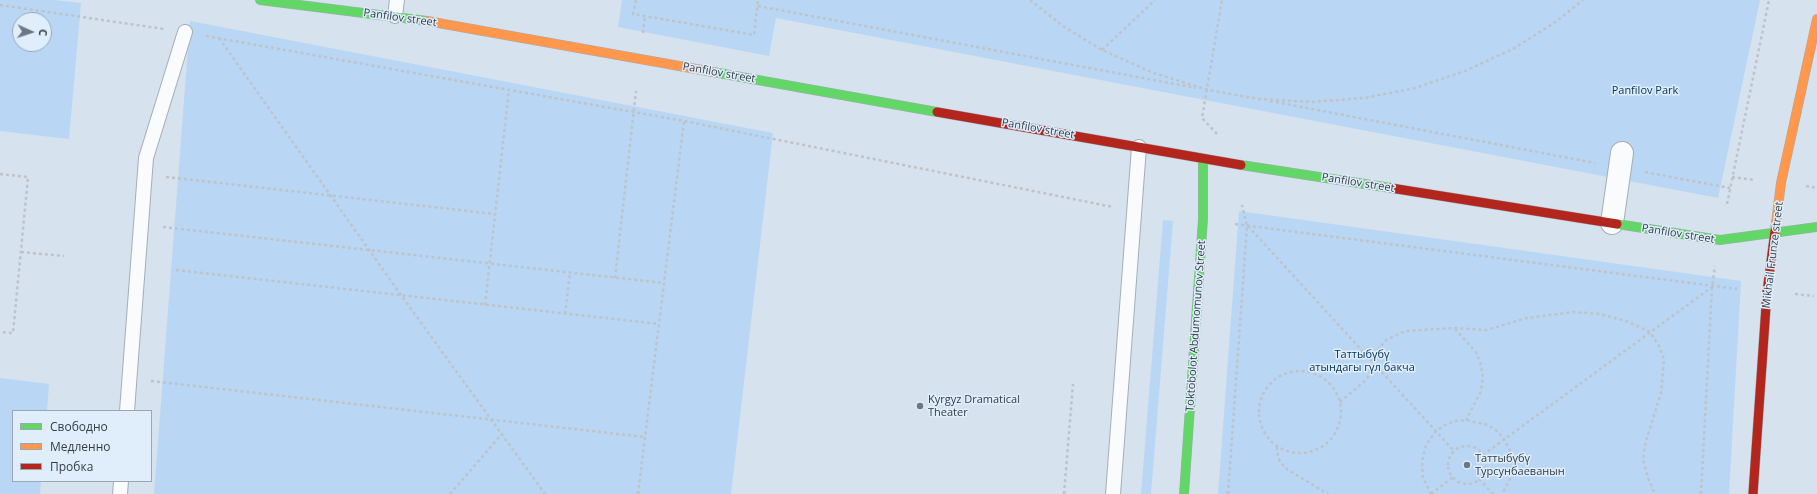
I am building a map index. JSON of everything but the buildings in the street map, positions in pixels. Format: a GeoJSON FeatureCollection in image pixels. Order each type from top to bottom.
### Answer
{"type":"FeatureCollection","features":[{"type":"Feature","properties":{"kind":"street","name":"Panfilov street"},"geometry":{"type":"LineString","coordinates":[[260,0],[395,16],[1203,159],[1720,240],[1775,234],[1817,227]]}},
{"type":"Feature","properties":{"kind":"street","name":"Mikhail Frunze street"},"geometry":{"type":"LineString","coordinates":[[1753,494],[1767,292],[1781,183],[1817,18]]}},
{"type":"Feature","properties":{"kind":"street","name":"Toktobolot Abdumomunov Street"},"geometry":{"type":"LineString","coordinates":[[1184,494],[1203,220],[1203,159]]}},
{"type":"Feature","properties":{"kind":"street"},"geometry":{"type":"LineString","coordinates":[[1612,223],[1621,160]]}},
{"type":"Feature","properties":{"kind":"lane"},"geometry":{"type":"LineString","coordinates":[[395,16],[397,0]]}},
{"type":"Feature","properties":{"kind":"lane"},"geometry":{"type":"LineString","coordinates":[[127,410],[146,158],[185,32]]}},
{"type":"Feature","properties":{"kind":"lane"},"geometry":{"type":"LineString","coordinates":[[1113,494],[1139,147]]}},
{"type":"Feature","properties":{"kind":"lane"},"geometry":{"type":"LineString","coordinates":[[120,494],[121,482]]}},
{"type":"Feature","properties":{"kind":"path"},"geometry":{"type":"LineString","coordinates":[[636,0],[633,14],[754,35],[758,0]]}},
{"type":"Feature","properties":{"kind":"path"},"geometry":{"type":"LineString","coordinates":[[1030,0],[1063,26],[1102,50],[1154,73],[1208,90]]}},
{"type":"Feature","properties":{"kind":"path"},"geometry":{"type":"LineString","coordinates":[[1102,50],[1155,0]]}},
{"type":"Feature","properties":{"kind":"path"},"geometry":{"type":"LineString","coordinates":[[1220,137],[1202,118],[1208,90],[1222,0]]}},
{"type":"Feature","properties":{"kind":"path"},"geometry":{"type":"LineString","coordinates":[[1259,99],[1319,101],[1364,98],[1415,88],[1465,71],[1512,49],[1557,21],[1583,0]]}},
{"type":"Feature","properties":{"kind":"path"},"geometry":{"type":"LineString","coordinates":[[1727,204],[1769,0]]}},
{"type":"Feature","properties":{"kind":"path"},"geometry":{"type":"LineString","coordinates":[[0,5],[185,32],[684,120],[1117,208]]}},
{"type":"Feature","properties":{"kind":"path"},"geometry":{"type":"LineString","coordinates":[[758,6],[1208,90],[1621,160],[1730,188]]}},
{"type":"Feature","properties":{"kind":"path"},"geometry":{"type":"LineString","coordinates":[[642,40],[645,16]]}},
{"type":"Feature","properties":{"kind":"path"},"geometry":{"type":"LineString","coordinates":[[219,38],[371,250],[401,295],[545,494]]}},
{"type":"Feature","properties":{"kind":"path"},"geometry":{"type":"LineString","coordinates":[[485,305],[509,89]]}},
{"type":"Feature","properties":{"kind":"path"},"geometry":{"type":"LineString","coordinates":[[615,278],[636,91]]}},
{"type":"Feature","properties":{"kind":"path"},"geometry":{"type":"LineString","coordinates":[[638,494],[684,120]]}},
{"type":"Feature","properties":{"kind":"path"},"geometry":{"type":"LineString","coordinates":[[0,174],[28,176],[13,333],[0,332]]}},
{"type":"Feature","properties":{"kind":"path"},"geometry":{"type":"LineString","coordinates":[[145,174],[495,214]]}},
{"type":"Feature","properties":{"kind":"path"},"geometry":{"type":"LineString","coordinates":[[1732,177],[1756,180]]}},
{"type":"Feature","properties":{"kind":"path"},"geometry":{"type":"LineString","coordinates":[[1802,186],[1817,188]]}},
{"type":"Feature","properties":{"kind":"path"},"geometry":{"type":"LineString","coordinates":[[1228,494],[1247,226],[1242,205]]}},
{"type":"Feature","properties":{"kind":"path"},"geometry":{"type":"LineString","coordinates":[[141,224],[664,283]]}},
{"type":"Feature","properties":{"kind":"path"},"geometry":{"type":"LineString","coordinates":[[1235,224],[1712,287],[1737,289]]}},
{"type":"Feature","properties":{"kind":"path"},"geometry":{"type":"LineString","coordinates":[[1247,226],[1454,451]]}},
{"type":"Feature","properties":{"kind":"path"},"geometry":{"type":"LineString","coordinates":[[20,252],[64,256]]}},
{"type":"Feature","properties":{"kind":"path"},"geometry":{"type":"LineString","coordinates":[[1701,494],[1712,287],[1715,266]]}},
{"type":"Feature","properties":{"kind":"path"},"geometry":{"type":"LineString","coordinates":[[176,270],[659,324]]}},
{"type":"Feature","properties":{"kind":"path"},"geometry":{"type":"LineString","coordinates":[[565,314],[570,273]]}},
{"type":"Feature","properties":{"kind":"path"},"geometry":{"type":"LineString","coordinates":[[1483,455],[1712,287]]}},
{"type":"Feature","properties":{"kind":"path"},"geometry":{"type":"LineString","coordinates":[[1795,294],[1814,296]]}},
{"type":"Feature","properties":{"kind":"path"},"geometry":{"type":"LineString","coordinates":[[1340,402],[1367,379],[1377,351],[1386,340],[1406,331],[1454,328],[1486,330],[1527,318],[1573,312],[1599,314],[1626,321],[1650,332],[1659,346],[1664,359],[1661,393],[1646,441],[1643,459],[1648,478],[1655,494]]}},
{"type":"Feature","properties":{"kind":"path"},"geometry":{"type":"LineString","coordinates":[[1454,328],[1471,347],[1481,364],[1483,378],[1481,391],[1466,420]]}},
{"type":"Feature","properties":{"kind":"path"},"geometry":{"type":"LineString","coordinates":[[1306,371],[1317,375],[1328,382],[1335,391],[1340,402],[1341,415],[1338,427],[1332,438],[1313,452],[1300,454],[1288,452],[1277,447],[1268,438],[1262,428],[1259,416],[1260,404],[1268,387],[1282,375],[1306,371]]}},
{"type":"Feature","properties":{"kind":"path"},"geometry":{"type":"LineString","coordinates":[[129,378],[645,437]]}},
{"type":"Feature","properties":{"kind":"path"},"geometry":{"type":"LineString","coordinates":[[1064,494],[1073,384]]}},
{"type":"Feature","properties":{"kind":"path"},"geometry":{"type":"LineString","coordinates":[[1453,477],[1431,494],[1423,478],[1422,462],[1426,445],[1436,431],[1450,423],[1466,420],[1477,421],[1488,425],[1504,439],[1510,451],[1512,464],[1511,477],[1502,494]]}},
{"type":"Feature","properties":{"kind":"path"},"geometry":{"type":"LineString","coordinates":[[450,494],[502,434]]}},
{"type":"Feature","properties":{"kind":"path"},"geometry":{"type":"LineString","coordinates":[[1277,447],[1278,458],[1285,468],[1328,494]]}},
{"type":"Feature","properties":{"kind":"path"},"geometry":{"type":"LineString","coordinates":[[1460,447],[1473,447],[1479,450],[1483,455],[1486,467],[1480,479],[1473,483],[1466,484],[1459,482],[1453,477],[1448,467],[1448,461],[1454,451],[1460,447]]}},
{"type":"Feature","properties":{"kind":"path"},"geometry":{"type":"LineString","coordinates":[[1480,479],[1493,494]]}},
{"type":"Feature","properties":{"kind":"green space"},"geometry":{"type":"Polygon","coordinates":[[[0,0],[55,0],[81,3],[69,139],[0,131],[0,0]]]}},
{"type":"Feature","properties":{"kind":"green space","name":"Panfilov Park"},"geometry":{"type":"Polygon","coordinates":[[[622,0],[1760,0],[1718,198],[776,18],[769,56],[618,27],[622,0]]]}},
{"type":"Feature","properties":{"kind":"green space"},"geometry":{"type":"Polygon","coordinates":[[[190,21],[773,133],[731,494],[154,494],[190,21]]]}},
{"type":"Feature","properties":{"kind":"green space","name":"Таттыбүбү атындагы гүл бакча"},"geometry":{"type":"Polygon","coordinates":[[[1239,211],[1741,281],[1729,494],[1218,494],[1239,211]]]}},
{"type":"Feature","properties":{"kind":"green space"},"geometry":{"type":"Polygon","coordinates":[[[1163,220],[1173,221],[1151,494],[1141,494],[1163,220]]]}},
{"type":"Feature","properties":{"kind":"green space"},"geometry":{"type":"Polygon","coordinates":[[[0,378],[49,384],[47,410],[12,410],[12,482],[41,482],[40,494],[0,494],[0,378]]]}},
{"type":"Feature","properties":{"kind":"traffic: fast"},"geometry":{"type":"LineString","coordinates":[[260,0],[427,21]]}},
{"type":"Feature","properties":{"kind":"traffic: fast"},"geometry":{"type":"LineString","coordinates":[[713,72],[937,112]]}},
{"type":"Feature","properties":{"kind":"traffic: fast"},"geometry":{"type":"LineString","coordinates":[[1184,494],[1203,219],[1203,159]]}},
{"type":"Feature","properties":{"kind":"traffic: fast"},"geometry":{"type":"LineString","coordinates":[[1241,165],[1391,188]]}},
{"type":"Feature","properties":{"kind":"traffic: fast"},"geometry":{"type":"LineString","coordinates":[[1617,224],[1720,240],[1817,227]]}},
{"type":"Feature","properties":{"kind":"traffic: slow"},"geometry":{"type":"LineString","coordinates":[[1775,231],[1781,183],[1817,19]]}},
{"type":"Feature","properties":{"kind":"traffic: slow"},"geometry":{"type":"LineString","coordinates":[[427,21],[713,72]]}},
{"type":"Feature","properties":{"kind":"traffic: jam"},"geometry":{"type":"LineString","coordinates":[[937,112],[1241,165]]}},
{"type":"Feature","properties":{"kind":"traffic: jam"},"geometry":{"type":"LineString","coordinates":[[1391,188],[1617,224]]}},
{"type":"Feature","properties":{"kind":"traffic: jam"},"geometry":{"type":"LineString","coordinates":[[1753,494],[1767,292],[1775,231]]}},
{"type":"Feature","properties":{"kind":"place","name":"Kyrgyz Dramatical Theater"},"geometry":{"type":"Point","coordinates":[920,406]}},
{"type":"Feature","properties":{"kind":"place","name":"Таттыбүбү Турсунбаеванын"},"geometry":{"type":"Point","coordinates":[1467,465]}}]}
